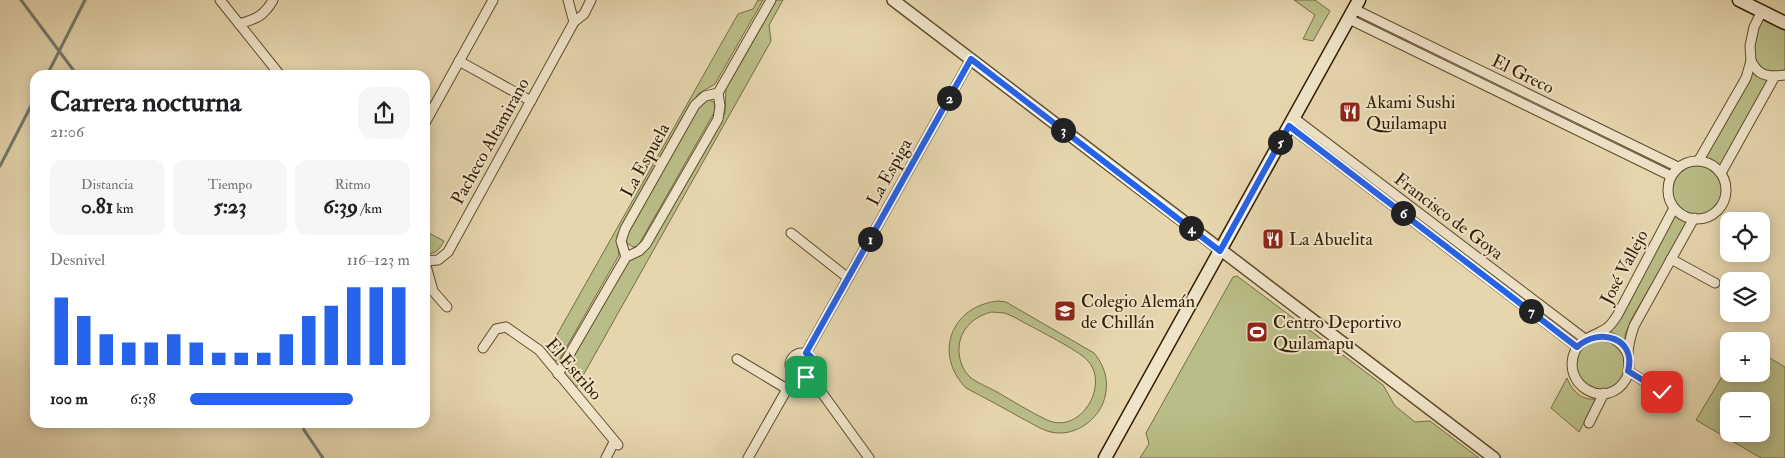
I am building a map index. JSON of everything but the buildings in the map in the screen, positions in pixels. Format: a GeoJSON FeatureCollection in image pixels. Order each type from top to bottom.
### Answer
{"type":"FeatureCollection","features":[{"type":"Feature","properties":{"kind":"main road"},"geometry":{"type":"LineString","coordinates":[[1739,0],[1785,23]]}},
{"type":"Feature","properties":{"kind":"main road"},"geometry":{"type":"LineString","coordinates":[[1105,458],[1354,9]]}},
{"type":"Feature","properties":{"kind":"street"},"geometry":{"type":"LineString","coordinates":[[220,0],[276,70]]}},
{"type":"Feature","properties":{"kind":"street"},"geometry":{"type":"LineString","coordinates":[[239,24],[257,19],[266,12],[273,0]]}},
{"type":"Feature","properties":{"kind":"street"},"geometry":{"type":"LineString","coordinates":[[430,114],[493,0]]}},
{"type":"Feature","properties":{"kind":"street"},"geometry":{"type":"LineString","coordinates":[[568,0],[574,22]]}},
{"type":"Feature","properties":{"kind":"street","name":"Pacheco Altamirano"},"geometry":{"type":"LineString","coordinates":[[430,261],[438,260],[448,252],[574,22],[584,14],[591,0]]}},
{"type":"Feature","properties":{"kind":"street"},"geometry":{"type":"LineString","coordinates":[[558,374],[626,257],[639,251],[646,244],[718,119],[718,92],[771,0]]}},
{"type":"Feature","properties":{"kind":"street"},"geometry":{"type":"LineString","coordinates":[[893,0],[1494,458]]}},
{"type":"Feature","properties":{"kind":"street","name":"El Greco"},"geometry":{"type":"LineString","coordinates":[[1354,9],[1678,167]]}},
{"type":"Feature","properties":{"kind":"street","name":"El Greco"},"geometry":{"type":"LineString","coordinates":[[1354,9],[1671,176]]}},
{"type":"Feature","properties":{"kind":"street"},"geometry":{"type":"LineString","coordinates":[[1699,160],[1746,78],[1751,61],[1750,46],[1754,27],[1762,11]]}},
{"type":"Feature","properties":{"kind":"street","name":"La Espiga"},"geometry":{"type":"LineString","coordinates":[[748,458],[795,375],[790,369],[790,361],[795,355],[806,353],[971,59]]}},
{"type":"Feature","properties":{"kind":"street"},"geometry":{"type":"LineString","coordinates":[[459,61],[531,101]]}},
{"type":"Feature","properties":{"kind":"street"},"geometry":{"type":"LineString","coordinates":[[1751,61],[1756,70],[1765,76],[1785,75]]}},
{"type":"Feature","properties":{"kind":"street"},"geometry":{"type":"LineString","coordinates":[[1721,173],[1775,76]]}},
{"type":"Feature","properties":{"kind":"street","name":"La Espuela"},"geometry":{"type":"LineString","coordinates":[[626,257],[621,241],[625,229],[694,105],[705,96],[718,92]]}},
{"type":"Feature","properties":{"kind":"street","name":"Francisco de Goya"},"geometry":{"type":"LineString","coordinates":[[1292,122],[1585,340]]}},
{"type":"Feature","properties":{"kind":"street","name":"Francisco de Goya"},"geometry":{"type":"LineString","coordinates":[[1292,122],[1577,347]]}},
{"type":"Feature","properties":{"kind":"street"},"geometry":{"type":"LineString","coordinates":[[1699,160],[1711,164],[1721,173],[1726,193],[1722,203],[1711,215],[1694,218],[1683,215],[1674,208],[1668,192],[1671,176],[1678,167],[1688,162],[1699,160]]}},
{"type":"Feature","properties":{"kind":"street","name":"José Vallejo"},"geometry":{"type":"LineString","coordinates":[[1577,347],[1585,340],[1608,327],[1617,316],[1674,208]]}},
{"type":"Feature","properties":{"kind":"street","name":"José Vallejo"},"geometry":{"type":"LineString","coordinates":[[1628,371],[1628,354],[1634,326],[1694,218]]}},
{"type":"Feature","properties":{"kind":"street"},"geometry":{"type":"LineString","coordinates":[[791,233],[848,278]]}},
{"type":"Feature","properties":{"kind":"street"},"geometry":{"type":"LineString","coordinates":[[1672,259],[1715,283]]}},
{"type":"Feature","properties":{"kind":"street"},"geometry":{"type":"LineString","coordinates":[[430,280],[433,291],[448,307]]}},
{"type":"Feature","properties":{"kind":"street","name":"El Estribo"},"geometry":{"type":"LineString","coordinates":[[483,348],[496,329],[506,327],[539,350],[616,444],[606,458]]}},
{"type":"Feature","properties":{"kind":"street"},"geometry":{"type":"LineString","coordinates":[[1595,336],[1605,335],[1615,339],[1623,345],[1628,354]]}},
{"type":"Feature","properties":{"kind":"street"},"geometry":{"type":"LineString","coordinates":[[1577,347],[1572,358],[1572,370],[1576,381],[1585,389],[1596,394],[1619,387],[1626,378],[1628,371],[1662,392]]}},
{"type":"Feature","properties":{"kind":"street"},"geometry":{"type":"LineString","coordinates":[[806,353],[812,358],[814,365],[810,375]]}},
{"type":"Feature","properties":{"kind":"street"},"geometry":{"type":"LineString","coordinates":[[738,359],[787,389]]}},
{"type":"Feature","properties":{"kind":"street"},"geometry":{"type":"LineString","coordinates":[[795,375],[802,377],[810,375]]}},
{"type":"Feature","properties":{"kind":"street"},"geometry":{"type":"LineString","coordinates":[[810,375],[869,458]]}},
{"type":"Feature","properties":{"kind":"street"},"geometry":{"type":"LineString","coordinates":[[1589,423],[1604,393]]}},
{"type":"Feature","properties":{"kind":"green space"},"geometry":{"type":"Polygon","coordinates":[[[758,0],[763,0],[715,84],[698,94],[617,236],[619,255],[558,362],[546,354],[738,14],[753,9],[758,0]]]}},
{"type":"Feature","properties":{"kind":"green space"},"geometry":{"type":"Polygon","coordinates":[[[776,0],[783,0],[769,25],[771,41],[576,388],[564,374],[628,261],[648,249],[725,113],[726,88],[776,0]]]}},
{"type":"Feature","properties":{"kind":"green space"},"geometry":{"type":"Polygon","coordinates":[[[1294,0],[1315,0],[1330,11],[1313,41],[1303,39],[1315,15],[1294,0]]]}},
{"type":"Feature","properties":{"kind":"green space"},"geometry":{"type":"Polygon","coordinates":[[[1764,14],[1785,24],[1785,73],[1766,73],[1753,60],[1756,28],[1764,14]]]}},
{"type":"Feature","properties":{"kind":"green space"},"geometry":{"type":"Polygon","coordinates":[[[1752,68],[1770,80],[1721,166],[1704,156],[1752,68]]]}},
{"type":"Feature","properties":{"kind":"green space"},"geometry":{"type":"Polygon","coordinates":[[[708,99],[715,103],[715,111],[638,246],[633,247],[627,243],[626,237],[702,102],[708,99]]]}},
{"type":"Feature","properties":{"kind":"green space"},"geometry":{"type":"Polygon","coordinates":[[[1692,163],[1702,163],[1716,170],[1723,184],[1723,194],[1716,208],[1702,215],[1692,215],[1682,211],[1675,204],[1671,194],[1671,184],[1675,174],[1682,167],[1692,163]]]}},
{"type":"Feature","properties":{"kind":"green space"},"geometry":{"type":"Polygon","coordinates":[[[1675,210],[1690,218],[1632,318],[1625,335],[1625,348],[1600,333],[1611,326],[1675,210]]]}},
{"type":"Feature","properties":{"kind":"green space"},"geometry":{"type":"Polygon","coordinates":[[[430,234],[444,241],[435,252],[430,254],[430,234]]]}},
{"type":"Feature","properties":{"kind":"green space","name":"Centro Deportivo Quilamapu"},"geometry":{"type":"Polygon","coordinates":[[[1237,276],[1383,385],[1395,406],[1415,422],[1430,421],[1479,458],[1140,458],[1149,444],[1146,433],[1233,277],[1237,276]]]}},
{"type":"Feature","properties":{"kind":"green space","name":"Colegio Alemán de Chillán"},"geometry":{"type":"Polygon","coordinates":[[[998,301],[1006,302],[1094,353],[1106,376],[1106,390],[1103,403],[1089,422],[1075,430],[1059,433],[1051,432],[1040,428],[966,388],[956,375],[950,361],[949,347],[952,334],[959,322],[969,312],[982,305],[998,301]],[[991,312],[982,315],[970,323],[964,330],[960,340],[959,351],[961,363],[966,373],[976,381],[1047,420],[1059,423],[1070,421],[1080,415],[1088,406],[1096,383],[1094,371],[1088,361],[1065,345],[1005,313],[991,312]]]}},
{"type":"Feature","properties":{"kind":"green space"},"geometry":{"type":"Polygon","coordinates":[[[1600,338],[1610,340],[1618,346],[1624,354],[1626,364],[1624,374],[1618,382],[1610,388],[1600,390],[1590,388],[1582,382],[1576,374],[1574,364],[1576,354],[1582,346],[1590,340],[1600,338]]]}},
{"type":"Feature","properties":{"kind":"green space"},"geometry":{"type":"Polygon","coordinates":[[[1770,358],[1785,367],[1785,458],[1761,458],[1734,442],[1770,442],[1770,392],[1720,392],[1720,434],[1696,420],[1720,380],[1720,382],[1770,382],[1770,358]]]}},
{"type":"Feature","properties":{"kind":"green space"},"geometry":{"type":"Polygon","coordinates":[[[1567,378],[1575,391],[1582,397],[1597,399],[1579,432],[1551,408],[1567,378]]]}},
{"type":"Feature","properties":{"kind":"waterway"},"geometry":{"type":"LineString","coordinates":[[21,0],[73,70]]}},
{"type":"Feature","properties":{"kind":"waterway"},"geometry":{"type":"LineString","coordinates":[[50,70],[85,0]]}},
{"type":"Feature","properties":{"kind":"waterway"},"geometry":{"type":"LineString","coordinates":[[0,166],[30,108]]}},
{"type":"Feature","properties":{"kind":"waterway"},"geometry":{"type":"LineString","coordinates":[[304,428],[323,458]]}},
{"type":"Feature","properties":{"kind":"place","name":"Akami Sushi Quilamapu"},"geometry":{"type":"Point","coordinates":[1350,112]}},
{"type":"Feature","properties":{"kind":"place","name":"La Abuelita"},"geometry":{"type":"Point","coordinates":[1273,239]}},
{"type":"Feature","properties":{"kind":"place","name":"Colegio Alemán de Chillán"},"geometry":{"type":"Point","coordinates":[1065,311]}},
{"type":"Feature","properties":{"kind":"place","name":"Centro Deportivo Quilamapu"},"geometry":{"type":"Point","coordinates":[1257,332]}},
{"type":"Feature","properties":{"kind":"route"},"geometry":{"type":"LineString","coordinates":[[806,377],[814,369],[814,361],[806,353],[971,59],[1220,251],[1289,126],[1577,347],[1585,340],[1595,336],[1605,335],[1615,339],[1623,345],[1628,354],[1630,366],[1628,371],[1662,392]]}}]}
